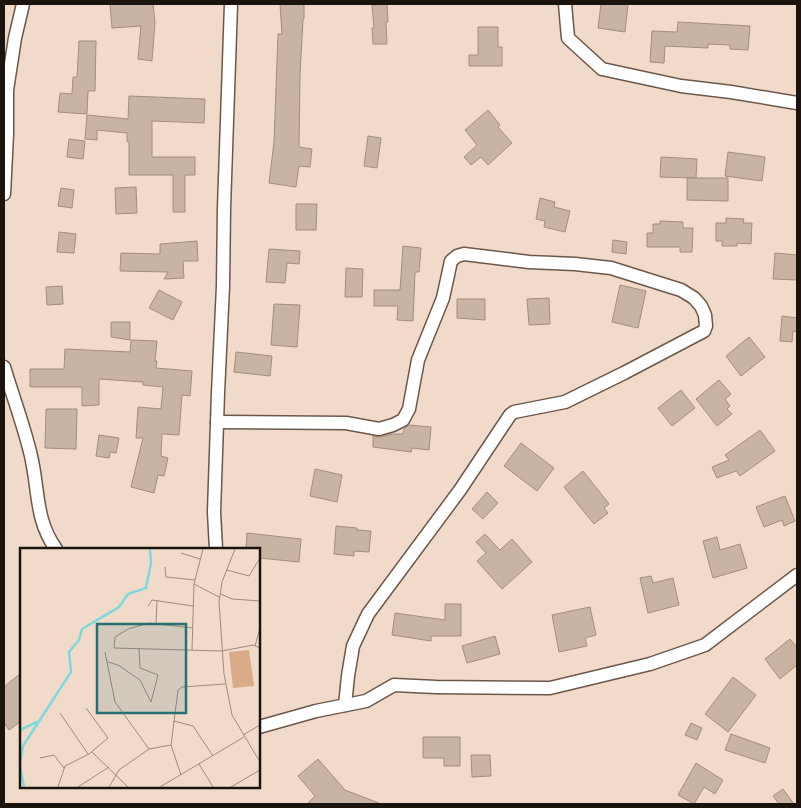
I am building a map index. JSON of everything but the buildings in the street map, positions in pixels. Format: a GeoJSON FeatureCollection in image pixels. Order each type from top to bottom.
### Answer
{"type":"FeatureCollection","features":[{"type":"Feature","properties":{"kind":"street"},"geometry":{"type":"LineString","coordinates":[[4,194],[7,90],[22,4]]}},
{"type":"Feature","properties":{"kind":"street"},"geometry":{"type":"LineString","coordinates":[[216,548],[214,512],[231,4]]}},
{"type":"Feature","properties":{"kind":"street"},"geometry":{"type":"LineString","coordinates":[[565,4],[568,38],[602,69],[682,86],[797,103]]}},
{"type":"Feature","properties":{"kind":"street"},"geometry":{"type":"LineString","coordinates":[[217,422],[346,424],[379,429],[403,420],[409,409],[418,360],[444,298],[451,261],[457,256],[464,254],[529,262],[611,268],[681,290],[694,298],[701,306],[705,315],[706,326],[700,334],[565,402],[514,412],[510,415],[460,490],[368,614],[353,646],[345,706]]}},
{"type":"Feature","properties":{"kind":"street"},"geometry":{"type":"LineString","coordinates":[[4,367],[34,468],[38,502],[44,528],[55,548]]}},
{"type":"Feature","properties":{"kind":"street"},"geometry":{"type":"LineString","coordinates":[[260,727],[366,701],[394,685],[550,688],[650,664],[706,645],[797,575]]}}]}
